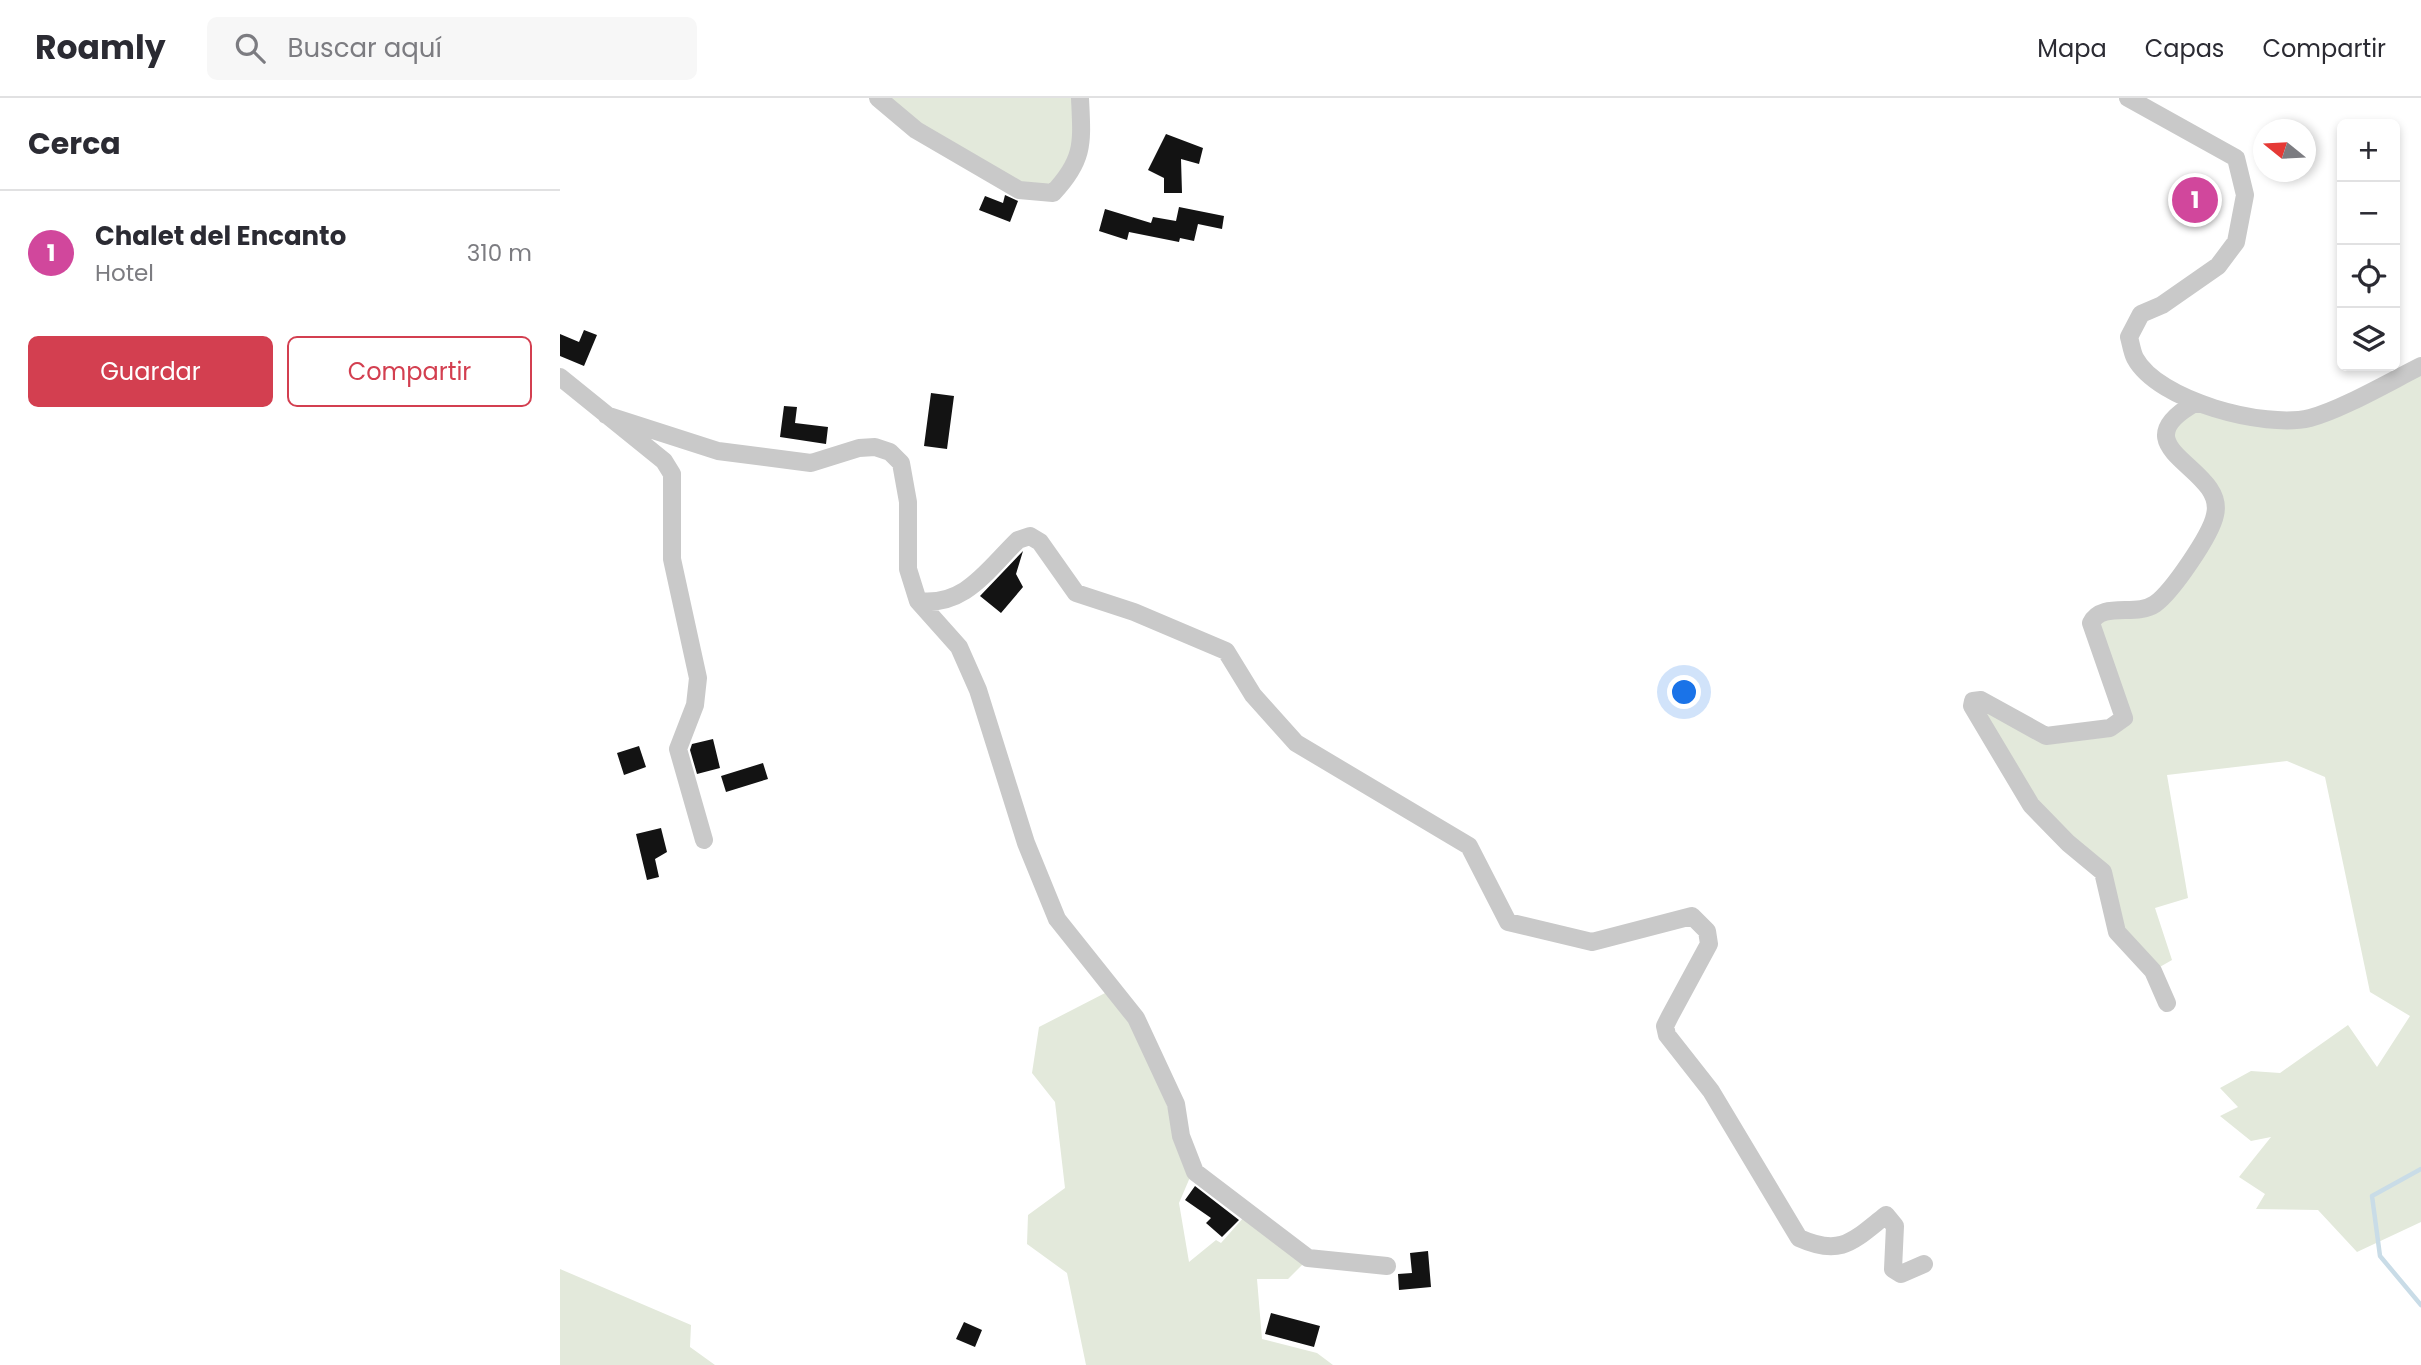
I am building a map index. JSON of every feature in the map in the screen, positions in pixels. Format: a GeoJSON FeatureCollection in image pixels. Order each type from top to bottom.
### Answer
{"type":"FeatureCollection","features":[{"type":"Feature","properties":{"kind":"street"},"geometry":{"type":"LineString","coordinates":[[878,98],[916,130],[1019,190],[1053,193],[1072,173],[1082,148],[1080,98]]}},
{"type":"Feature","properties":{"kind":"street"},"geometry":{"type":"LineString","coordinates":[[2128,98],[2235,158],[2245,195],[2236,242],[2218,265],[2162,305],[2141,314],[2129,337],[2136,359],[2163,385],[2195,402],[2248,418],[2309,418],[2421,366]]}},
{"type":"Feature","properties":{"kind":"street"},"geometry":{"type":"LineString","coordinates":[[560,377],[664,461],[672,474],[672,559],[698,678],[695,705],[678,749],[704,841]]}},
{"type":"Feature","properties":{"kind":"street"},"geometry":{"type":"LineString","coordinates":[[2167,1003],[2152,971],[2116,932],[2103,872],[2068,844],[2031,805],[1972,706],[1973,701],[1981,700],[2046,736],[2110,729],[2124,718],[2091,623],[2095,616],[2103,612],[2142,609],[2155,604],[2188,565],[2213,525],[2217,509],[2211,487],[2175,455],[2167,443],[2166,429],[2173,417],[2195,402]]}},
{"type":"Feature","properties":{"kind":"street"},"geometry":{"type":"LineString","coordinates":[[606,415],[718,452],[811,463],[859,447],[875,447],[890,452],[901,463],[908,502],[908,569],[918,601],[959,647],[978,690],[1026,843],[1057,919],[1136,1018],[1176,1104],[1181,1136],[1195,1172],[1308,1258],[1387,1266]]}},
{"type":"Feature","properties":{"kind":"street"},"geometry":{"type":"LineString","coordinates":[[918,601],[938,603],[965,593],[1018,540],[1030,536],[1040,542],[1076,593],[1134,611],[1226,652],[1253,695],[1296,743],[1469,846],[1508,922],[1592,942],[1692,916],[1707,931],[1709,944],[1665,1026],[1667,1035],[1711,1091],[1799,1238],[1819,1247],[1845,1246],[1886,1215],[1895,1226],[1893,1269],[1901,1274],[1924,1264]]}},
{"type":"Feature","properties":{"kind":"shaded area"},"geometry":{"type":"Polygon","coordinates":[[[887,98],[1074,98],[1076,146],[1050,187],[1021,184],[919,125],[887,98]]]}},
{"type":"Feature","properties":{"kind":"shaded area"},"geometry":{"type":"Polygon","coordinates":[[[2421,372],[2421,1222],[2357,1252],[2318,1210],[2256,1209],[2265,1194],[2239,1177],[2271,1137],[2251,1141],[2220,1116],[2238,1107],[2220,1088],[2251,1071],[2280,1073],[2348,1025],[2377,1067],[2410,1016],[2370,992],[2325,777],[2287,761],[2167,775],[2188,898],[2155,908],[2172,960],[2158,968],[2121,929],[2112,877],[2036,801],[1980,706],[2034,737],[2122,729],[2099,620],[2143,615],[2223,510],[2179,451],[2172,431],[2196,409],[2310,424],[2421,372]]]}},
{"type":"Feature","properties":{"kind":"shaded area"},"geometry":{"type":"Polygon","coordinates":[[[1109,991],[1147,1057],[1191,1175],[1179,1203],[1189,1262],[1216,1240],[1221,1243],[1244,1217],[1304,1263],[1288,1279],[1257,1279],[1262,1339],[1317,1353],[1333,1365],[1086,1365],[1067,1273],[1027,1244],[1028,1215],[1065,1188],[1055,1102],[1032,1073],[1039,1027],[1109,991]]]}},
{"type":"Feature","properties":{"kind":"shaded area"},"geometry":{"type":"Polygon","coordinates":[[[560,1269],[691,1325],[690,1347],[715,1365],[560,1365],[560,1269]]]}},
{"type":"Feature","properties":{"kind":"building"},"geometry":{"type":"Polygon","coordinates":[[[1166,134],[1203,148],[1199,164],[1181,159],[1182,193],[1164,193],[1164,178],[1148,170],[1166,134]]]}},
{"type":"Feature","properties":{"kind":"building"},"geometry":{"type":"Polygon","coordinates":[[[1005,195],[1018,201],[1010,222],[979,210],[985,196],[1003,203],[1005,195]]]}},
{"type":"Feature","properties":{"kind":"building"},"geometry":{"type":"Polygon","coordinates":[[[1179,207],[1224,216],[1222,229],[1198,224],[1194,241],[1180,238],[1179,242],[1129,232],[1127,240],[1099,231],[1105,209],[1151,223],[1153,217],[1176,221],[1179,207]]]}},
{"type":"Feature","properties":{"kind":"building"},"geometry":{"type":"Polygon","coordinates":[[[584,330],[597,335],[584,366],[560,356],[560,334],[579,342],[584,330]]]}},
{"type":"Feature","properties":{"kind":"building"},"geometry":{"type":"Polygon","coordinates":[[[931,393],[954,396],[947,449],[924,446],[931,393]]]}},
{"type":"Feature","properties":{"kind":"building"},"geometry":{"type":"Polygon","coordinates":[[[784,406],[797,407],[795,423],[828,427],[826,444],[780,437],[784,406]]]}},
{"type":"Feature","properties":{"kind":"building"},"geometry":{"type":"Polygon","coordinates":[[[1023,551],[1016,574],[1023,587],[1001,613],[980,596],[1023,551]]]}},
{"type":"Feature","properties":{"kind":"building"},"geometry":{"type":"Polygon","coordinates":[[[713,739],[720,768],[697,774],[690,750],[692,744],[713,739]]]}},
{"type":"Feature","properties":{"kind":"building"},"geometry":{"type":"Polygon","coordinates":[[[639,746],[646,767],[624,775],[617,753],[639,746]]]}},
{"type":"Feature","properties":{"kind":"building"},"geometry":{"type":"Polygon","coordinates":[[[763,763],[768,779],[726,792],[721,776],[763,763]]]}},
{"type":"Feature","properties":{"kind":"building"},"geometry":{"type":"Polygon","coordinates":[[[661,828],[667,852],[655,859],[659,877],[647,880],[636,834],[661,828]]]}},
{"type":"Feature","properties":{"kind":"building"},"geometry":{"type":"Polygon","coordinates":[[[1195,1186],[1239,1220],[1222,1237],[1206,1223],[1211,1218],[1185,1200],[1195,1186]]]}},
{"type":"Feature","properties":{"kind":"building"},"geometry":{"type":"Polygon","coordinates":[[[1428,1251],[1431,1287],[1399,1290],[1398,1274],[1412,1273],[1410,1253],[1428,1251]]]}},
{"type":"Feature","properties":{"kind":"building"},"geometry":{"type":"Polygon","coordinates":[[[1271,1313],[1320,1326],[1314,1347],[1265,1334],[1271,1313]]]}},
{"type":"Feature","properties":{"kind":"building"},"geometry":{"type":"Polygon","coordinates":[[[964,1322],[982,1330],[975,1347],[956,1339],[964,1322]]]}},
{"type":"Feature","properties":{"kind":"waterway"},"geometry":{"type":"LineString","coordinates":[[2421,1169],[2372,1196],[2380,1256],[2421,1305]]}},
{"type":"Feature","properties":{"kind":"place","name":"Chalet del Encanto"},"geometry":{"type":"Point","coordinates":[2195,200]}}]}
